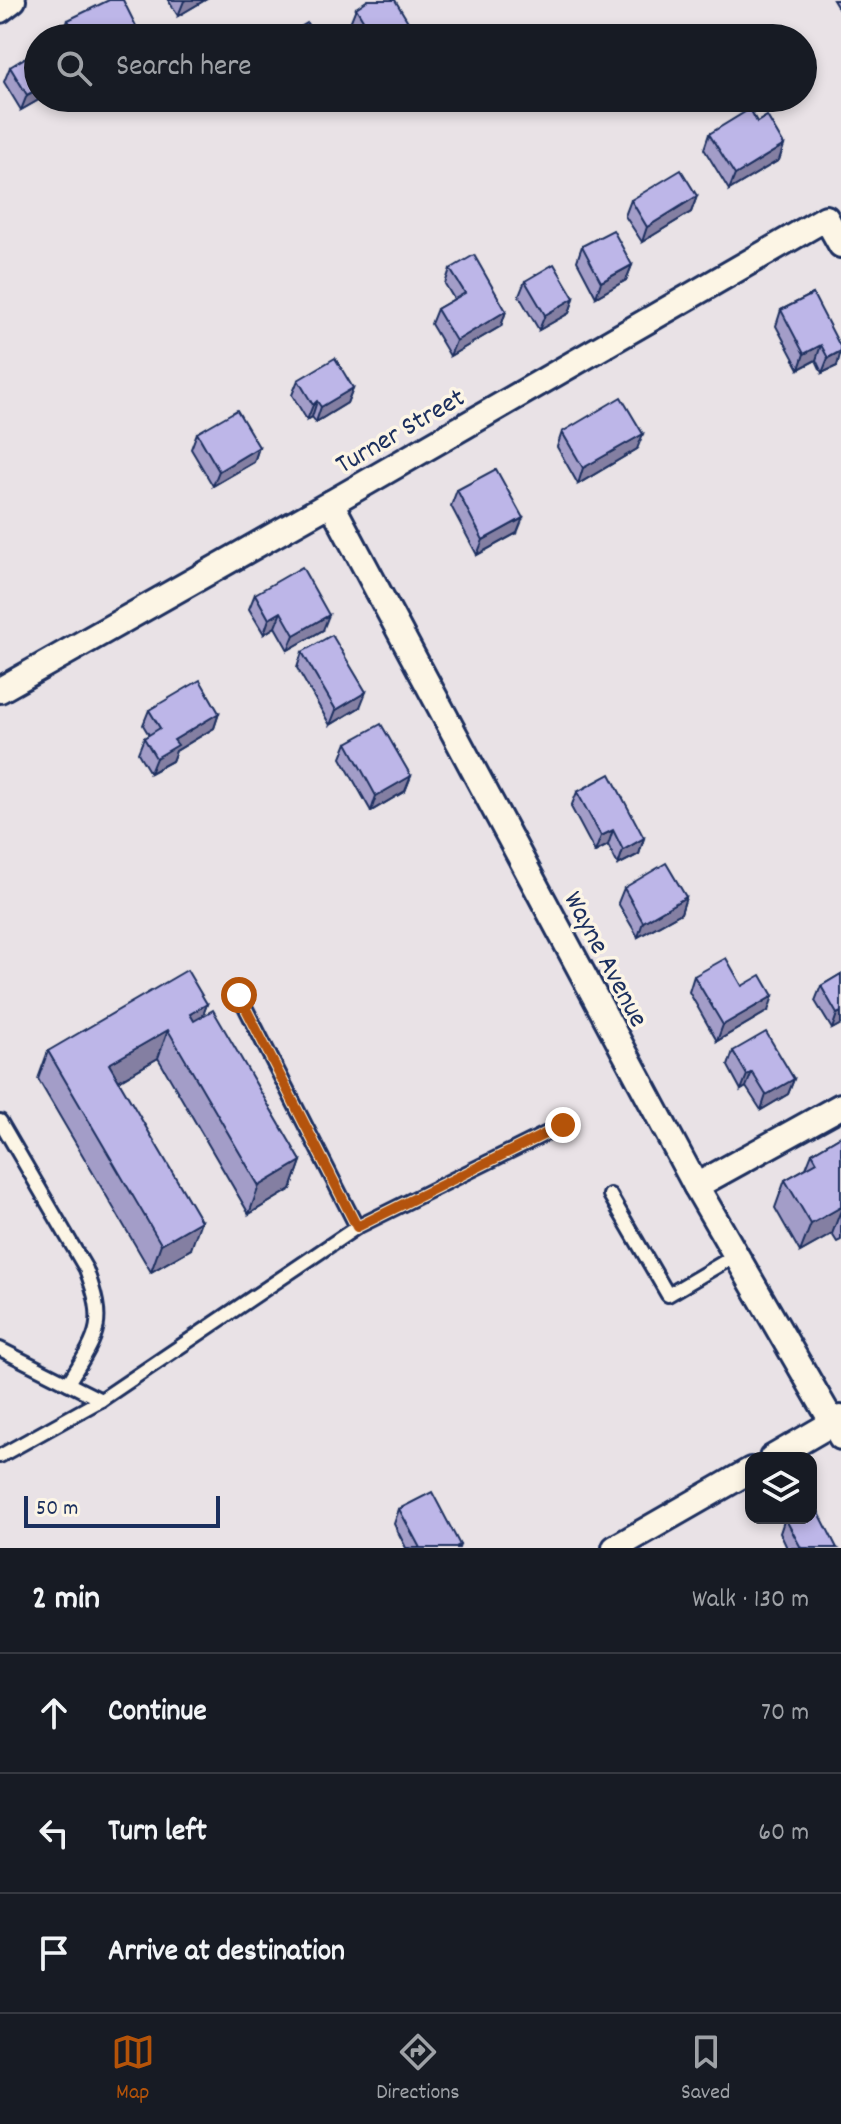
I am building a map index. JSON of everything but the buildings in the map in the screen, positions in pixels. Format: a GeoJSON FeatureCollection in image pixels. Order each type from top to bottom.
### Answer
{"type":"FeatureCollection","features":[{"type":"Feature","properties":{"kind":"street"},"geometry":{"type":"LineString","coordinates":[[0,10],[13,0]]}},
{"type":"Feature","properties":{"kind":"street","name":"Turner Street"},"geometry":{"type":"LineString","coordinates":[[0,690],[826,218],[841,245]]}},
{"type":"Feature","properties":{"kind":"street","name":"Wayne Avenue"},"geometry":{"type":"LineString","coordinates":[[331,503],[696,1186],[838,1426]]}},
{"type":"Feature","properties":{"kind":"street"},"geometry":{"type":"LineString","coordinates":[[696,1186],[841,1106]]}},
{"type":"Feature","properties":{"kind":"street"},"geometry":{"type":"LineString","coordinates":[[784,1452],[838,1426]]}},
{"type":"Feature","properties":{"kind":"street"},"geometry":{"type":"LineString","coordinates":[[615,1548],[745,1473]]}},
{"type":"Feature","properties":{"kind":"lane"},"geometry":{"type":"LineString","coordinates":[[239,995],[357,1227]]}},
{"type":"Feature","properties":{"kind":"lane"},"geometry":{"type":"LineString","coordinates":[[0,1121],[86,1269],[94,1290],[99,1311],[98,1326],[91,1347],[68,1383]]}},
{"type":"Feature","properties":{"kind":"lane"},"geometry":{"type":"LineString","coordinates":[[0,1456],[101,1400],[357,1227],[563,1125]]}},
{"type":"Feature","properties":{"kind":"lane"},"geometry":{"type":"LineString","coordinates":[[610,1195],[668,1295],[736,1255]]}},
{"type":"Feature","properties":{"kind":"lane"},"geometry":{"type":"LineString","coordinates":[[0,1349],[101,1400]]}},
{"type":"Feature","properties":{"kind":"route"},"geometry":{"type":"LineString","coordinates":[[239,995],[357,1227],[563,1125]]}}]}
